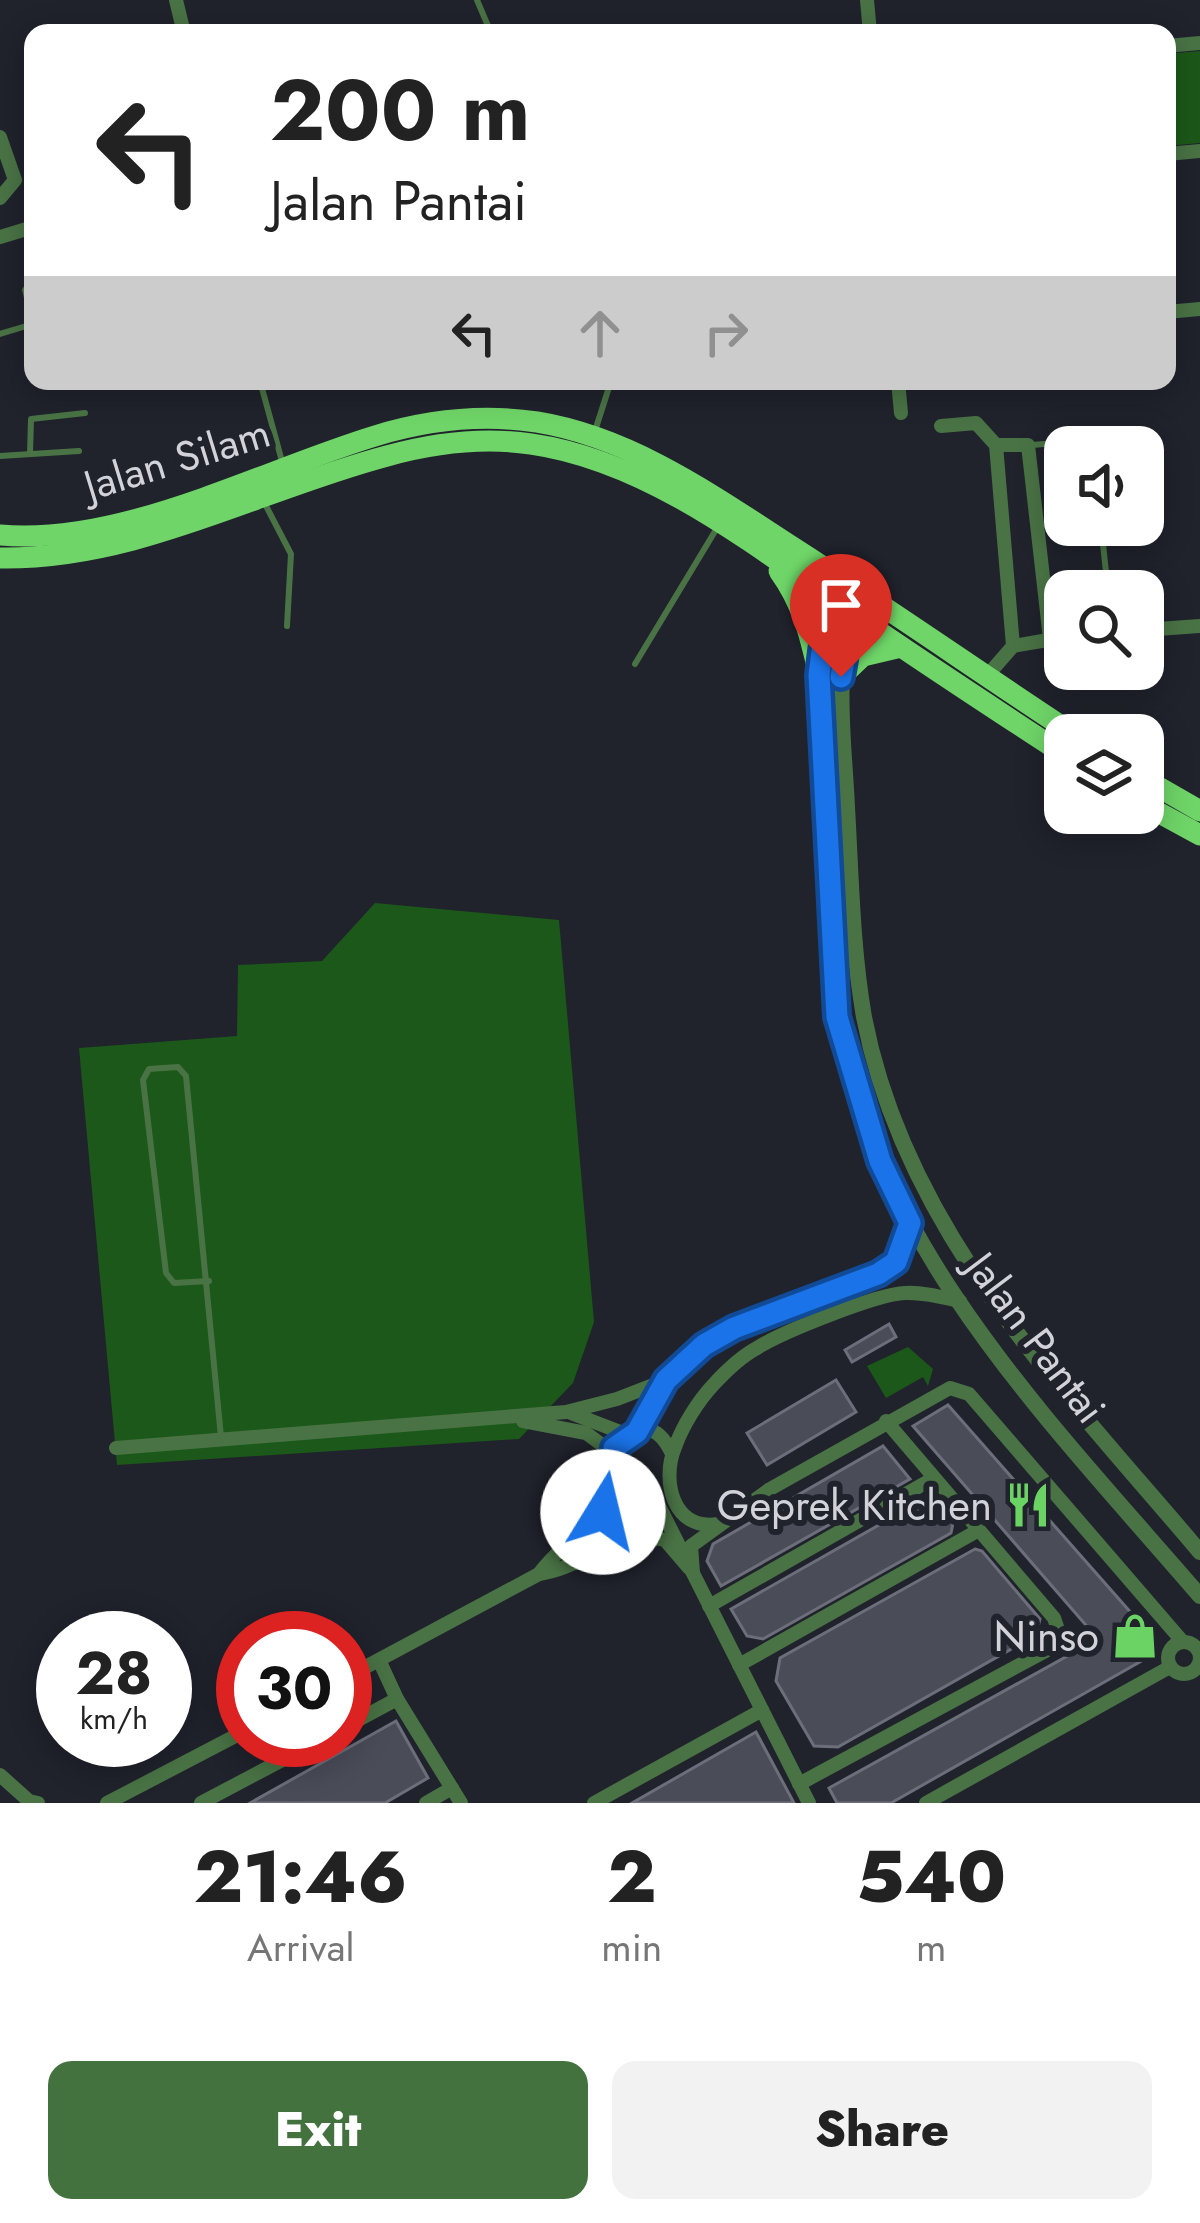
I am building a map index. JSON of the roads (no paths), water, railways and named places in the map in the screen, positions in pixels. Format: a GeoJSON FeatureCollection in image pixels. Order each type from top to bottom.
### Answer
{"type":"FeatureCollection","features":[{"type":"Feature","properties":{"kind":"highway","name":"Jalan Silam"},"geometry":{"type":"LineString","coordinates":[[0,535],[74,530],[131,518],[378,435],[489,417],[539,422],[634,453],[706,491],[834,587],[852,613],[1044,741]]}},
{"type":"Feature","properties":{"kind":"highway","name":"Jalan Silam"},"geometry":{"type":"LineString","coordinates":[[0,558],[77,552],[136,539],[384,456],[489,439],[535,444],[625,472],[769,558],[834,587],[862,591],[1044,714]]}},
{"type":"Feature","properties":{"kind":"highway"},"geometry":{"type":"LineString","coordinates":[[769,558],[797,596],[830,676],[863,656],[901,647]]}},
{"type":"Feature","properties":{"kind":"highway"},"geometry":{"type":"LineString","coordinates":[[1164,790],[1200,811]]}},
{"type":"Feature","properties":{"kind":"highway"},"geometry":{"type":"LineString","coordinates":[[1164,815],[1200,835]]}},
{"type":"Feature","properties":{"kind":"street"},"geometry":{"type":"LineString","coordinates":[[0,137],[15,180]]}},
{"type":"Feature","properties":{"kind":"street"},"geometry":{"type":"LineString","coordinates":[[0,198],[15,180],[24,178]]}},
{"type":"Feature","properties":{"kind":"street"},"geometry":{"type":"LineString","coordinates":[[899,390],[902,412]]}},
{"type":"Feature","properties":{"kind":"street"},"geometry":{"type":"LineString","coordinates":[[941,426],[976,423],[996,445],[1013,646]]}},
{"type":"Feature","properties":{"kind":"street"},"geometry":{"type":"LineString","coordinates":[[996,445],[1028,446],[1047,570]]}},
{"type":"Feature","properties":{"kind":"street","name":"Jalan Pantai"},"geometry":{"type":"LineString","coordinates":[[834,587],[830,676],[837,1017],[880,1161],[910,1223],[989,1344],[1200,1596]]}},
{"type":"Feature","properties":{"kind":"street","name":"Jalan Pantai"},"geometry":{"type":"LineString","coordinates":[[862,591],[830,676],[864,1016],[882,1083],[960,1257],[1022,1344],[1200,1552]]}},
{"type":"Feature","properties":{"kind":"street"},"geometry":{"type":"LineString","coordinates":[[1164,629],[1200,626]]}},
{"type":"Feature","properties":{"kind":"street"},"geometry":{"type":"LineString","coordinates":[[986,676],[1013,646],[1044,640]]}},
{"type":"Feature","properties":{"kind":"street"},"geometry":{"type":"LineString","coordinates":[[652,1492],[633,1492],[617,1481],[611,1466],[613,1453],[632,1433],[666,1380],[704,1345],[734,1328],[878,1274],[896,1262],[910,1223]]}},
{"type":"Feature","properties":{"kind":"street"},"geometry":{"type":"LineString","coordinates":[[718,1524],[698,1526],[674,1503],[671,1454],[700,1401],[755,1348],[889,1295],[926,1294],[960,1301]]}},
{"type":"Feature","properties":{"kind":"street"},"geometry":{"type":"LineString","coordinates":[[116,1448],[566,1412],[617,1400],[666,1380]]}},
{"type":"Feature","properties":{"kind":"street"},"geometry":{"type":"LineString","coordinates":[[693,1573],[691,1546],[718,1524],[886,1421],[950,1388],[968,1394],[1184,1642],[1198,1651],[1197,1668],[1181,1675],[1170,1667]]}},
{"type":"Feature","properties":{"kind":"street"},"geometry":{"type":"LineString","coordinates":[[566,1412],[632,1433],[658,1436],[671,1454]]}},
{"type":"Feature","properties":{"kind":"street"},"geometry":{"type":"LineString","coordinates":[[503,1418],[573,1429],[613,1453]]}},
{"type":"Feature","properties":{"kind":"street"},"geometry":{"type":"LineString","coordinates":[[799,1784],[1059,1644],[1061,1638],[1054,1618],[886,1421]]}},
{"type":"Feature","properties":{"kind":"street"},"geometry":{"type":"LineString","coordinates":[[610,1548],[670,1475]]}},
{"type":"Feature","properties":{"kind":"street"},"geometry":{"type":"LineString","coordinates":[[709,1606],[934,1478]]}},
{"type":"Feature","properties":{"kind":"street"},"geometry":{"type":"LineString","coordinates":[[539,1574],[551,1557],[603,1512],[617,1481]]}},
{"type":"Feature","properties":{"kind":"street"},"geometry":{"type":"LineString","coordinates":[[652,1492],[809,1803]]}},
{"type":"Feature","properties":{"kind":"street"},"geometry":{"type":"LineString","coordinates":[[739,1665],[979,1530]]}},
{"type":"Feature","properties":{"kind":"street"},"geometry":{"type":"LineString","coordinates":[[372,1664],[539,1574],[559,1571],[637,1538],[665,1540],[693,1573]]}},
{"type":"Feature","properties":{"kind":"street"},"geometry":{"type":"LineString","coordinates":[[1170,1667],[1170,1648],[1184,1642]]}},
{"type":"Feature","properties":{"kind":"street"},"geometry":{"type":"LineString","coordinates":[[379,1660],[397,1699],[461,1803]]}},
{"type":"Feature","properties":{"kind":"street"},"geometry":{"type":"LineString","coordinates":[[926,1803],[1170,1667]]}},
{"type":"Feature","properties":{"kind":"street"},"geometry":{"type":"LineString","coordinates":[[372,1712],[397,1699]]}},
{"type":"Feature","properties":{"kind":"street"},"geometry":{"type":"LineString","coordinates":[[594,1803],[762,1710]]}},
{"type":"Feature","properties":{"kind":"street"},"geometry":{"type":"LineString","coordinates":[[106,1803],[216,1746]]}},
{"type":"Feature","properties":{"kind":"street"},"geometry":{"type":"LineString","coordinates":[[201,1803],[269,1767]]}},
{"type":"Feature","properties":{"kind":"street"},"geometry":{"type":"LineString","coordinates":[[0,1775],[28,1801],[38,1803]]}},
{"type":"Feature","properties":{"kind":"street"},"geometry":{"type":"LineString","coordinates":[[426,1803],[452,1788]]}},
{"type":"Feature","properties":{"kind":"lane"},"geometry":{"type":"LineString","coordinates":[[262,390],[284,468]]}},
{"type":"Feature","properties":{"kind":"lane"},"geometry":{"type":"LineString","coordinates":[[592,437],[607,390]]}},
{"type":"Feature","properties":{"kind":"lane"},"geometry":{"type":"LineString","coordinates":[[30,454],[32,419],[85,413]]}},
{"type":"Feature","properties":{"kind":"lane"},"geometry":{"type":"LineString","coordinates":[[1028,446],[1044,444]]}},
{"type":"Feature","properties":{"kind":"lane"},"geometry":{"type":"LineString","coordinates":[[0,456],[79,451]]}},
{"type":"Feature","properties":{"kind":"lane"},"geometry":{"type":"LineString","coordinates":[[263,499],[291,554],[286,626]]}},
{"type":"Feature","properties":{"kind":"lane"},"geometry":{"type":"LineString","coordinates":[[635,664],[719,525]]}},
{"type":"Feature","properties":{"kind":"lane"},"geometry":{"type":"LineString","coordinates":[[209,1281],[178,1283],[166,1273],[143,1080],[149,1069],[178,1067],[186,1076],[209,1281],[222,1441]]}},
{"type":"Feature","properties":{"kind":"place","name":"Geprek Kitchen"},"geometry":{"type":"Point","coordinates":[1028,1505]}},
{"type":"Feature","properties":{"kind":"place","name":"Ninso"},"geometry":{"type":"Point","coordinates":[1135,1636]}}]}
